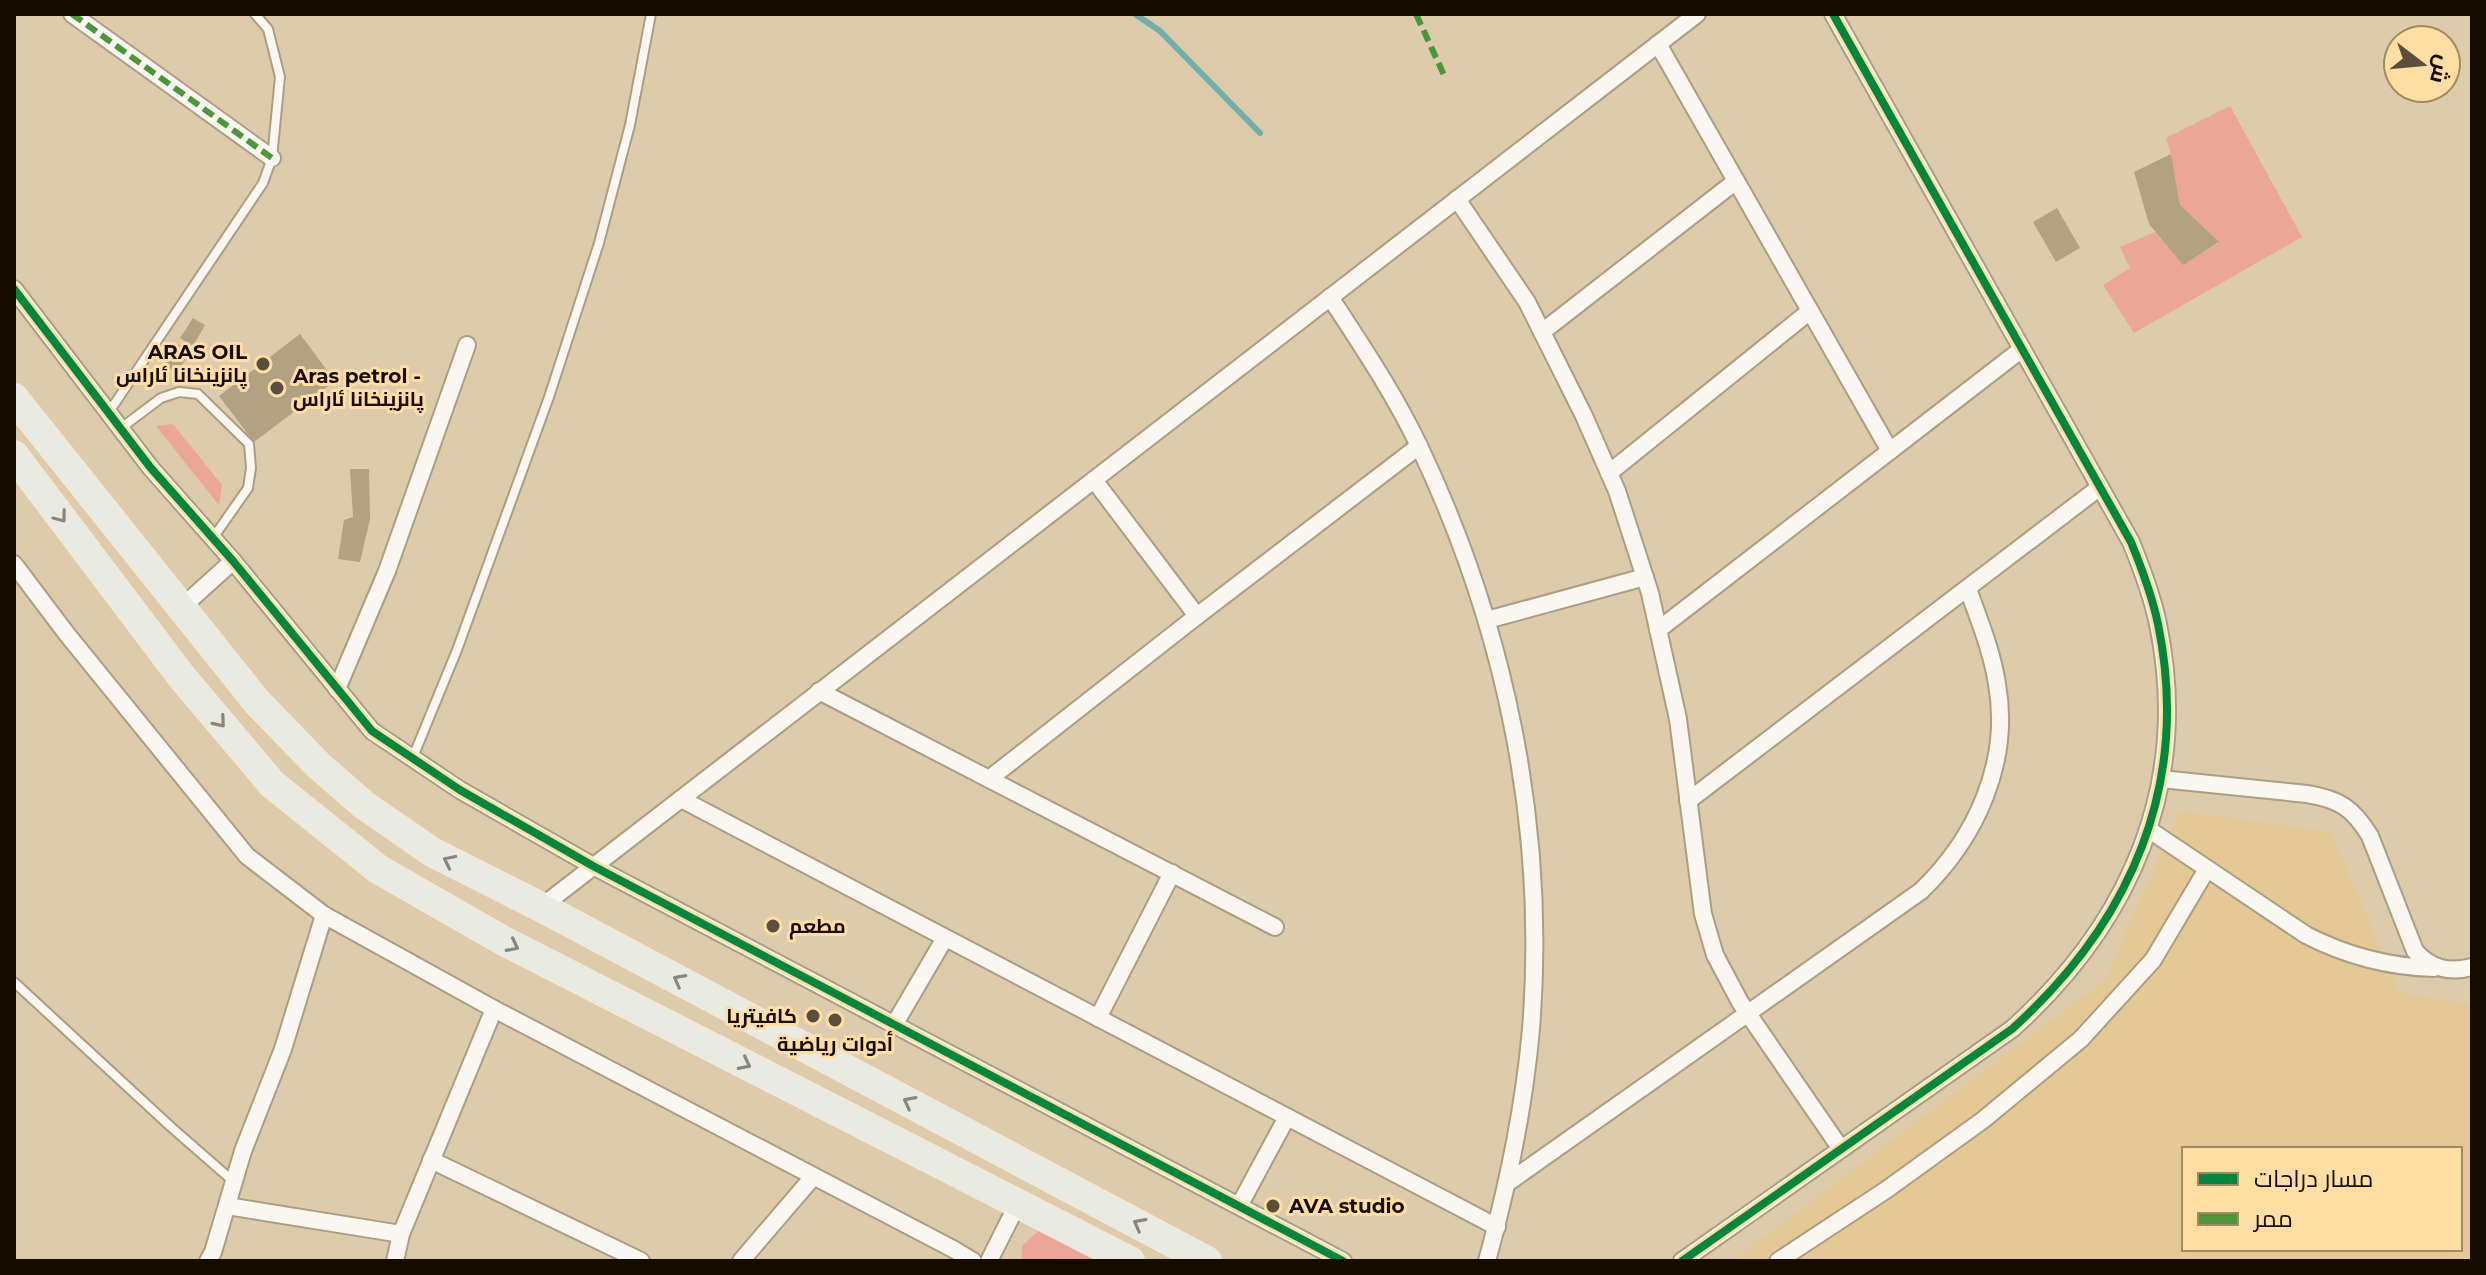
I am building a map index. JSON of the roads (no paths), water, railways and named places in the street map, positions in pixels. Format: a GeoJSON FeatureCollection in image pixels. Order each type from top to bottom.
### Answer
{"type":"FeatureCollection","features":[{"type":"Feature","properties":{"kind":"main road"},"geometry":{"type":"LineString","coordinates":[[14,398],[257,702],[318,765],[364,805],[432,852],[1207,1261]]}},
{"type":"Feature","properties":{"kind":"main road"},"geometry":{"type":"LineString","coordinates":[[14,455],[181,676],[272,784],[378,869],[502,940],[1130,1261]]}},
{"type":"Feature","properties":{"kind":"street"},"geometry":{"type":"LineString","coordinates":[[72,14],[272,158]]}},
{"type":"Feature","properties":{"kind":"street"},"geometry":{"type":"LineString","coordinates":[[541,907],[1697,14]]}},
{"type":"Feature","properties":{"kind":"street"},"geometry":{"type":"LineString","coordinates":[[1682,1261],[2012,1029],[2042,1002],[2078,961],[2116,904],[2148,829],[2161,779],[2167,706],[2165,664],[2147,582],[2131,542],[1833,14]]}},
{"type":"Feature","properties":{"kind":"street"},"geometry":{"type":"LineString","coordinates":[[1658,44],[1890,451]]}},
{"type":"Feature","properties":{"kind":"street"},"geometry":{"type":"LineString","coordinates":[[1542,332],[1736,181]]}},
{"type":"Feature","properties":{"kind":"street"},"geometry":{"type":"LineString","coordinates":[[1457,199],[1527,302],[1584,416],[1609,473],[1645,577],[1678,719],[1708,935],[1726,979],[1841,1149]]}},
{"type":"Feature","properties":{"kind":"street"},"geometry":{"type":"LineString","coordinates":[[14,289],[150,467],[233,561],[372,731],[460,790],[593,866],[1343,1261]]}},
{"type":"Feature","properties":{"kind":"street"},"geometry":{"type":"LineString","coordinates":[[1330,297],[1378,370],[1419,446],[1460,538],[1487,620],[1515,730],[1529,829],[1534,929],[1531,1029],[1518,1129],[1487,1261]]}},
{"type":"Feature","properties":{"kind":"street"},"geometry":{"type":"LineString","coordinates":[[1609,473],[1810,311]]}},
{"type":"Feature","properties":{"kind":"street"},"geometry":{"type":"LineString","coordinates":[[337,689],[387,571],[467,345]]}},
{"type":"Feature","properties":{"kind":"street"},"geometry":{"type":"LineString","coordinates":[[1658,630],[2022,349]]}},
{"type":"Feature","properties":{"kind":"street"},"geometry":{"type":"LineString","coordinates":[[989,779],[1419,446]]}},
{"type":"Feature","properties":{"kind":"street"},"geometry":{"type":"LineString","coordinates":[[1094,480],[1197,616]]}},
{"type":"Feature","properties":{"kind":"street"},"geometry":{"type":"LineString","coordinates":[[1688,801],[2100,487]]}},
{"type":"Feature","properties":{"kind":"street"},"geometry":{"type":"LineString","coordinates":[[181,608],[233,561]]}},
{"type":"Feature","properties":{"kind":"street"},"geometry":{"type":"LineString","coordinates":[[14,564],[247,856],[324,915],[494,1009],[813,1177],[948,1255],[973,1261]]}},
{"type":"Feature","properties":{"kind":"street"},"geometry":{"type":"LineString","coordinates":[[1487,620],[1645,577]]}},
{"type":"Feature","properties":{"kind":"street"},"geometry":{"type":"LineString","coordinates":[[1506,1184],[1921,891],[1956,852],[1980,810],[1995,764],[1999,738],[1999,700],[1993,663],[1968,589]]}},
{"type":"Feature","properties":{"kind":"street"},"geometry":{"type":"LineString","coordinates":[[819,691],[1275,927]]}},
{"type":"Feature","properties":{"kind":"street"},"geometry":{"type":"LineString","coordinates":[[2161,779],[2307,794],[2327,797],[2345,806],[2360,819],[2370,836],[2415,951],[2435,968]]}},
{"type":"Feature","properties":{"kind":"street"},"geometry":{"type":"LineString","coordinates":[[681,799],[1497,1227]]}},
{"type":"Feature","properties":{"kind":"street"},"geometry":{"type":"LineString","coordinates":[[2148,829],[2306,935],[2339,951],[2383,964],[2448,970],[2472,967]]}},
{"type":"Feature","properties":{"kind":"street"},"geometry":{"type":"LineString","coordinates":[[1778,1261],[1886,1190],[1983,1120],[2081,1039],[2153,960],[2207,869]]}},
{"type":"Feature","properties":{"kind":"street"},"geometry":{"type":"LineString","coordinates":[[1098,1018],[1172,873]]}},
{"type":"Feature","properties":{"kind":"street"},"geometry":{"type":"LineString","coordinates":[[208,1261],[243,1151],[283,1049],[324,915]]}},
{"type":"Feature","properties":{"kind":"street"},"geometry":{"type":"LineString","coordinates":[[894,1025],[945,938]]}},
{"type":"Feature","properties":{"kind":"street"},"geometry":{"type":"LineString","coordinates":[[395,1261],[401,1234],[494,1009]]}},
{"type":"Feature","properties":{"kind":"street"},"geometry":{"type":"LineString","coordinates":[[1239,1206],[1287,1117]]}},
{"type":"Feature","properties":{"kind":"street"},"geometry":{"type":"LineString","coordinates":[[431,1160],[641,1261]]}},
{"type":"Feature","properties":{"kind":"street"},"geometry":{"type":"LineString","coordinates":[[741,1261],[813,1177]]}},
{"type":"Feature","properties":{"kind":"street"},"geometry":{"type":"LineString","coordinates":[[989,1261],[1018,1203]]}},
{"type":"Feature","properties":{"kind":"street"},"geometry":{"type":"LineString","coordinates":[[227,1206],[401,1234]]}},
{"type":"Feature","properties":{"kind":"lane"},"geometry":{"type":"LineString","coordinates":[[109,413],[263,183],[272,158],[280,77],[268,29],[255,14]]}},
{"type":"Feature","properties":{"kind":"lane"},"geometry":{"type":"LineString","coordinates":[[412,758],[479,590],[549,397],[599,243],[630,125],[651,14]]}},
{"type":"Feature","properties":{"kind":"lane"},"geometry":{"type":"LineString","coordinates":[[121,428],[161,398],[179,392],[198,394],[249,444],[251,468],[248,488],[213,539]]}},
{"type":"Feature","properties":{"kind":"lane"},"geometry":{"type":"LineString","coordinates":[[14,982],[234,1182]]}},
{"type":"Feature","properties":{"kind":"waterway"},"geometry":{"type":"LineString","coordinates":[[1135,14],[1160,31],[1260,133]]}},
{"type":"Feature","properties":{"kind":"place","name":"ARAS OIL پانزینخانا ئاراس"},"geometry":{"type":"Point","coordinates":[263,364]}},
{"type":"Feature","properties":{"kind":"place","name":"Aras petrol - پانزینخانا ئاراس"},"geometry":{"type":"Point","coordinates":[277,388]}},
{"type":"Feature","properties":{"kind":"place","name":"مطعم"},"geometry":{"type":"Point","coordinates":[773,926]}},
{"type":"Feature","properties":{"kind":"place","name":"كافيتريا"},"geometry":{"type":"Point","coordinates":[813,1016]}},
{"type":"Feature","properties":{"kind":"place","name":"أدوات رياضية"},"geometry":{"type":"Point","coordinates":[835,1020]}},
{"type":"Feature","properties":{"kind":"place","name":"AVA studio"},"geometry":{"type":"Point","coordinates":[1273,1206]}}]}
